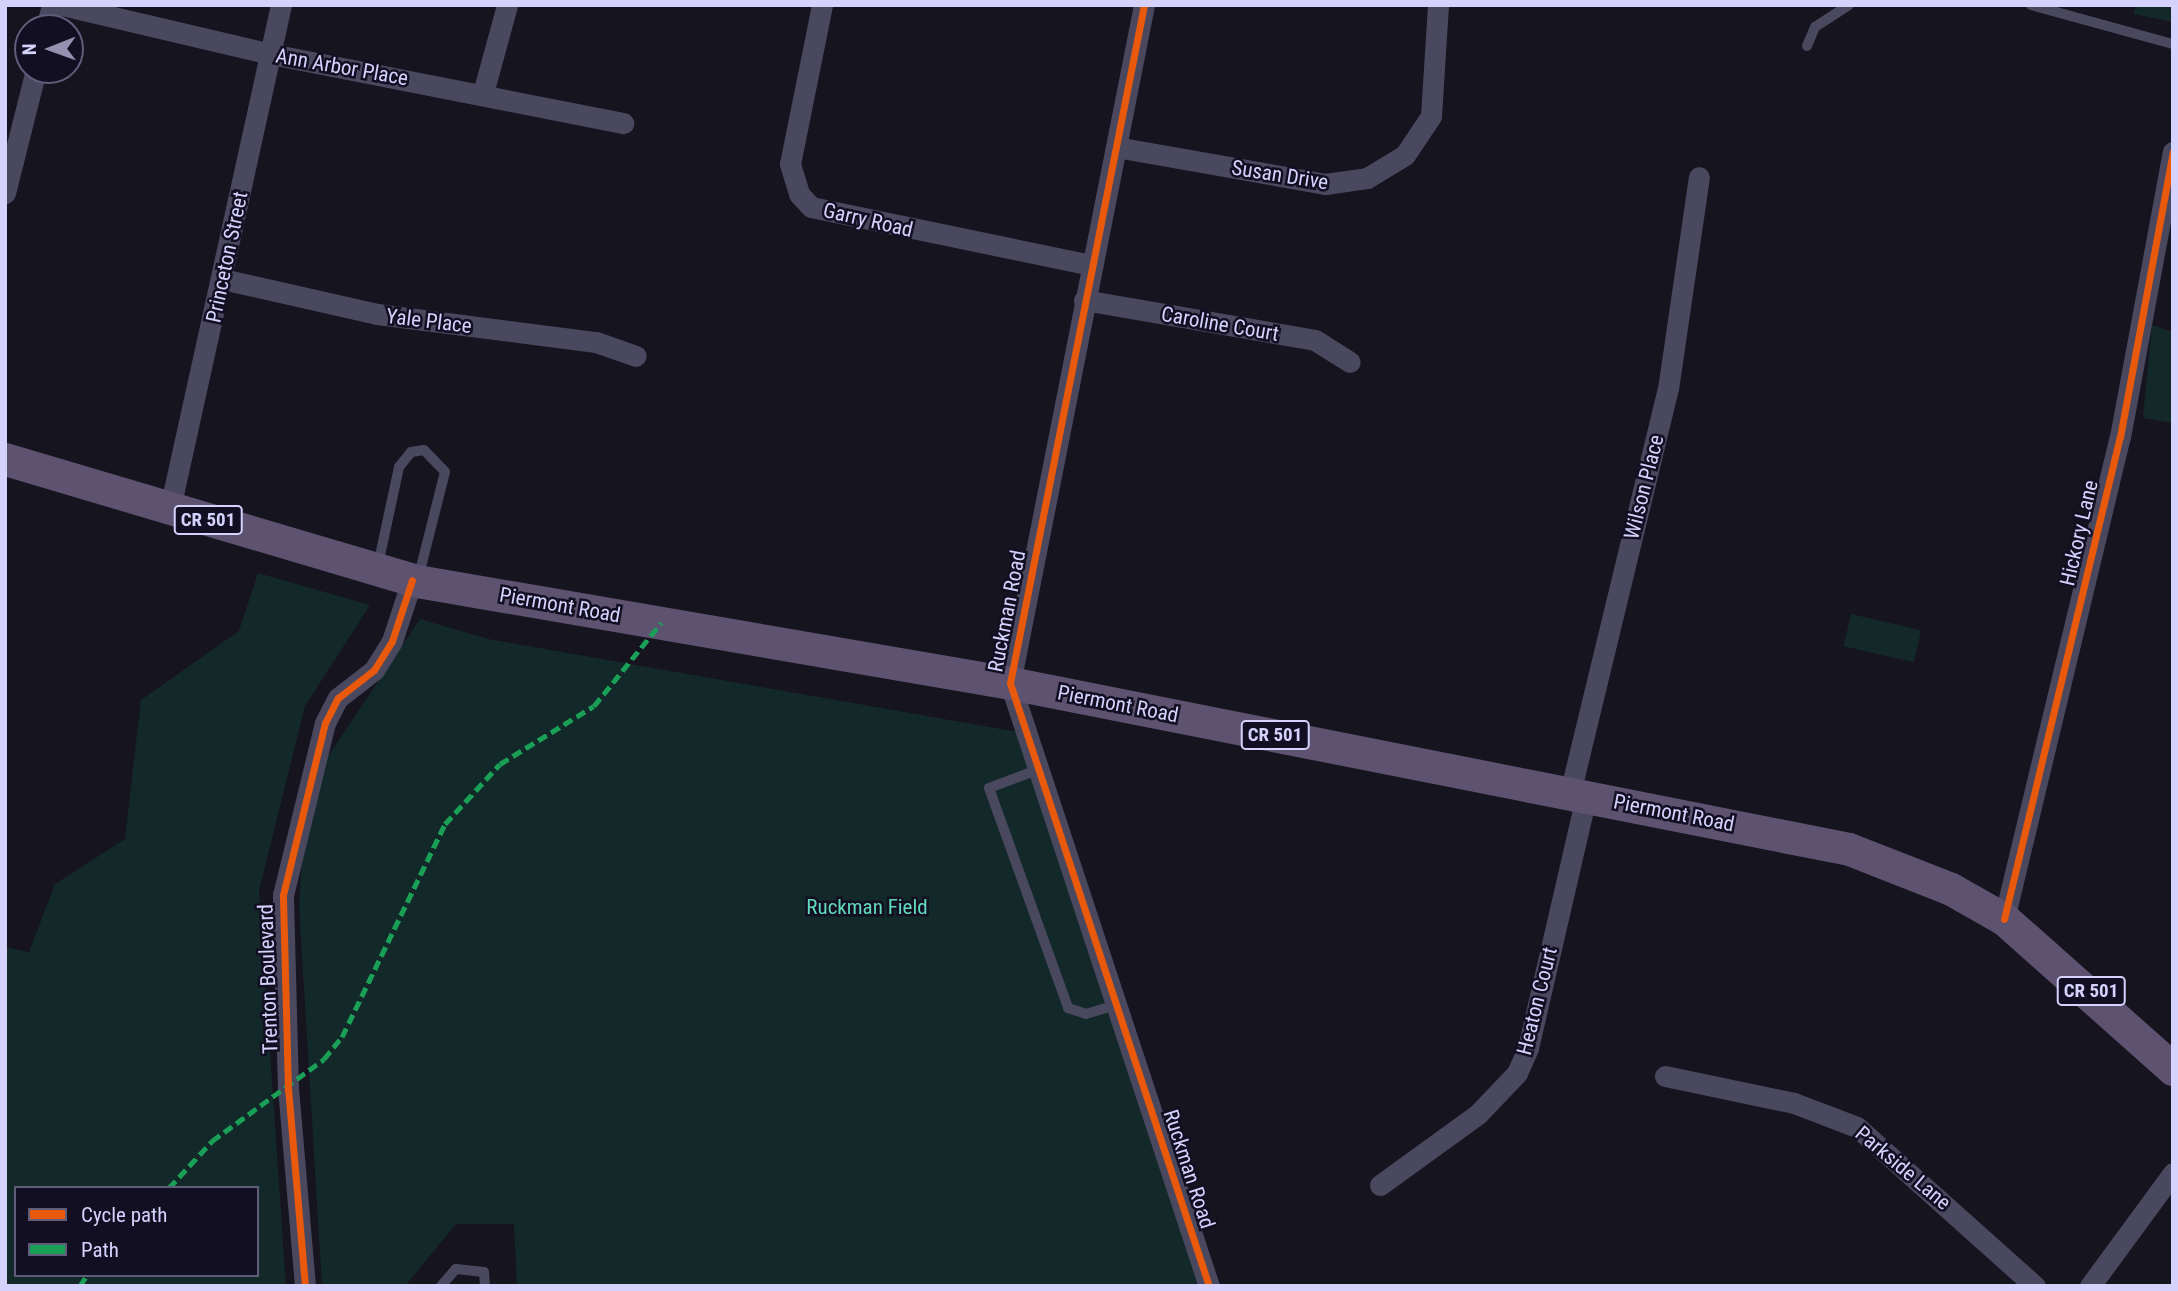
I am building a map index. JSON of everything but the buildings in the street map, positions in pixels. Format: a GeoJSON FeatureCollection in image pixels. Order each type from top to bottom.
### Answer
{"type":"FeatureCollection","features":[{"type":"Feature","properties":{"kind":"main road","name":"Piermont Road"},"geometry":{"type":"LineString","coordinates":[[5,459],[414,581],[1010,683],[1849,849],[1951,889],[2004,919],[2173,1069]]}},
{"type":"Feature","properties":{"kind":"street","name":"Ann Arbor Place"},"geometry":{"type":"LineString","coordinates":[[62,5],[271,54],[484,93],[623,124]]}},
{"type":"Feature","properties":{"kind":"street","name":"Princeton Street"},"geometry":{"type":"LineString","coordinates":[[170,508],[281,5]]}},
{"type":"Feature","properties":{"kind":"street"},"geometry":{"type":"LineString","coordinates":[[484,93],[507,5]]}},
{"type":"Feature","properties":{"kind":"street","name":"Garry Road"},"geometry":{"type":"LineString","coordinates":[[822,5],[790,164],[799,194],[811,206],[825,215],[1090,265]]}},
{"type":"Feature","properties":{"kind":"street","name":"Ruckman Road"},"geometry":{"type":"LineString","coordinates":[[1144,5],[1090,265],[1010,683],[1209,1286]]}},
{"type":"Feature","properties":{"kind":"street","name":"Susan Drive"},"geometry":{"type":"LineString","coordinates":[[1116,146],[1325,184],[1367,178],[1405,155],[1431,116],[1438,5]]}},
{"type":"Feature","properties":{"kind":"street"},"geometry":{"type":"LineString","coordinates":[[5,193],[32,84]]}},
{"type":"Feature","properties":{"kind":"street","name":"Hickory Lane"},"geometry":{"type":"LineString","coordinates":[[2004,919],[2120,438],[2173,152]]}},
{"type":"Feature","properties":{"kind":"street","name":"Wilson Place"},"geometry":{"type":"LineString","coordinates":[[1578,794],[1668,389],[1699,177]]}},
{"type":"Feature","properties":{"kind":"street","name":"Yale Place"},"geometry":{"type":"LineString","coordinates":[[222,279],[377,314],[597,342],[636,356]]}},
{"type":"Feature","properties":{"kind":"street","name":"Caroline Court"},"geometry":{"type":"LineString","coordinates":[[1084,300],[1315,341],[1350,362]]}},
{"type":"Feature","properties":{"kind":"street","name":"Trenton Boulevard"},"geometry":{"type":"LineString","coordinates":[[304,1286],[289,1089],[283,895],[325,723],[338,698],[374,670],[392,641],[414,581]]}},
{"type":"Feature","properties":{"kind":"street","name":"Heaton Court"},"geometry":{"type":"LineString","coordinates":[[1380,1185],[1478,1114],[1517,1073],[1528,1048],[1578,794]]}},
{"type":"Feature","properties":{"kind":"street","name":"Parkside Lane"},"geometry":{"type":"LineString","coordinates":[[1665,1076],[1794,1103],[1857,1127],[2035,1286]]}},
{"type":"Feature","properties":{"kind":"street"},"geometry":{"type":"LineString","coordinates":[[2090,1286],[2173,1173]]}},
{"type":"Feature","properties":{"kind":"lane"},"geometry":{"type":"LineString","coordinates":[[1807,46],[1815,27],[1849,5]]}},
{"type":"Feature","properties":{"kind":"lane"},"geometry":{"type":"LineString","coordinates":[[2031,5],[2173,44]]}},
{"type":"Feature","properties":{"kind":"lane"},"geometry":{"type":"LineString","coordinates":[[377,570],[400,467],[411,452],[424,450],[445,472],[414,581]]}},
{"type":"Feature","properties":{"kind":"lane"},"geometry":{"type":"LineString","coordinates":[[1037,770],[989,788],[1068,1008],[1086,1014],[1116,1005]]}},
{"type":"Feature","properties":{"kind":"lane"},"geometry":{"type":"LineString","coordinates":[[441,1286],[456,1269],[484,1272],[485,1286]]}},
{"type":"Feature","properties":{"kind":"green space"},"geometry":{"type":"Polygon","coordinates":[[[2136,5],[2173,5],[2173,22],[2134,14],[2136,5]]]}},
{"type":"Feature","properties":{"kind":"green space"},"geometry":{"type":"Polygon","coordinates":[[[2152,325],[2173,332],[2173,423],[2143,418],[2152,325]]]}},
{"type":"Feature","properties":{"kind":"green space"},"geometry":{"type":"Polygon","coordinates":[[[258,573],[370,605],[305,706],[259,891],[286,1286],[5,1286],[5,947],[29,952],[55,884],[125,839],[141,700],[239,631],[258,573]]]}},
{"type":"Feature","properties":{"kind":"green space"},"geometry":{"type":"Polygon","coordinates":[[[1851,614],[1921,630],[1914,662],[1844,646],[1851,614]]]}},
{"type":"Feature","properties":{"kind":"green space","name":"Ruckman Field"},"geometry":{"type":"Polygon","coordinates":[[[420,619],[488,639],[1018,732],[1206,1286],[517,1286],[514,1224],[456,1224],[405,1286],[322,1286],[299,905],[306,789],[420,619]]]}},
{"type":"Feature","properties":{"kind":"marked path"},"geometry":{"type":"LineString","coordinates":[[171,1186],[212,1141],[324,1059],[342,1037],[445,824],[500,764],[594,706],[661,623]]}},
{"type":"Feature","properties":{"kind":"marked path"},"geometry":{"type":"LineString","coordinates":[[80,1286],[86,1277]]}},
{"type":"Feature","properties":{"kind":"cycle path"},"geometry":{"type":"LineString","coordinates":[[1144,5],[1010,683],[1209,1286]]}},
{"type":"Feature","properties":{"kind":"cycle path"},"geometry":{"type":"LineString","coordinates":[[2004,919],[2120,437],[2173,152]]}},
{"type":"Feature","properties":{"kind":"cycle path"},"geometry":{"type":"LineString","coordinates":[[305,1286],[288,1089],[283,895],[325,723],[338,698],[374,670],[392,641],[412,580]]}}]}
